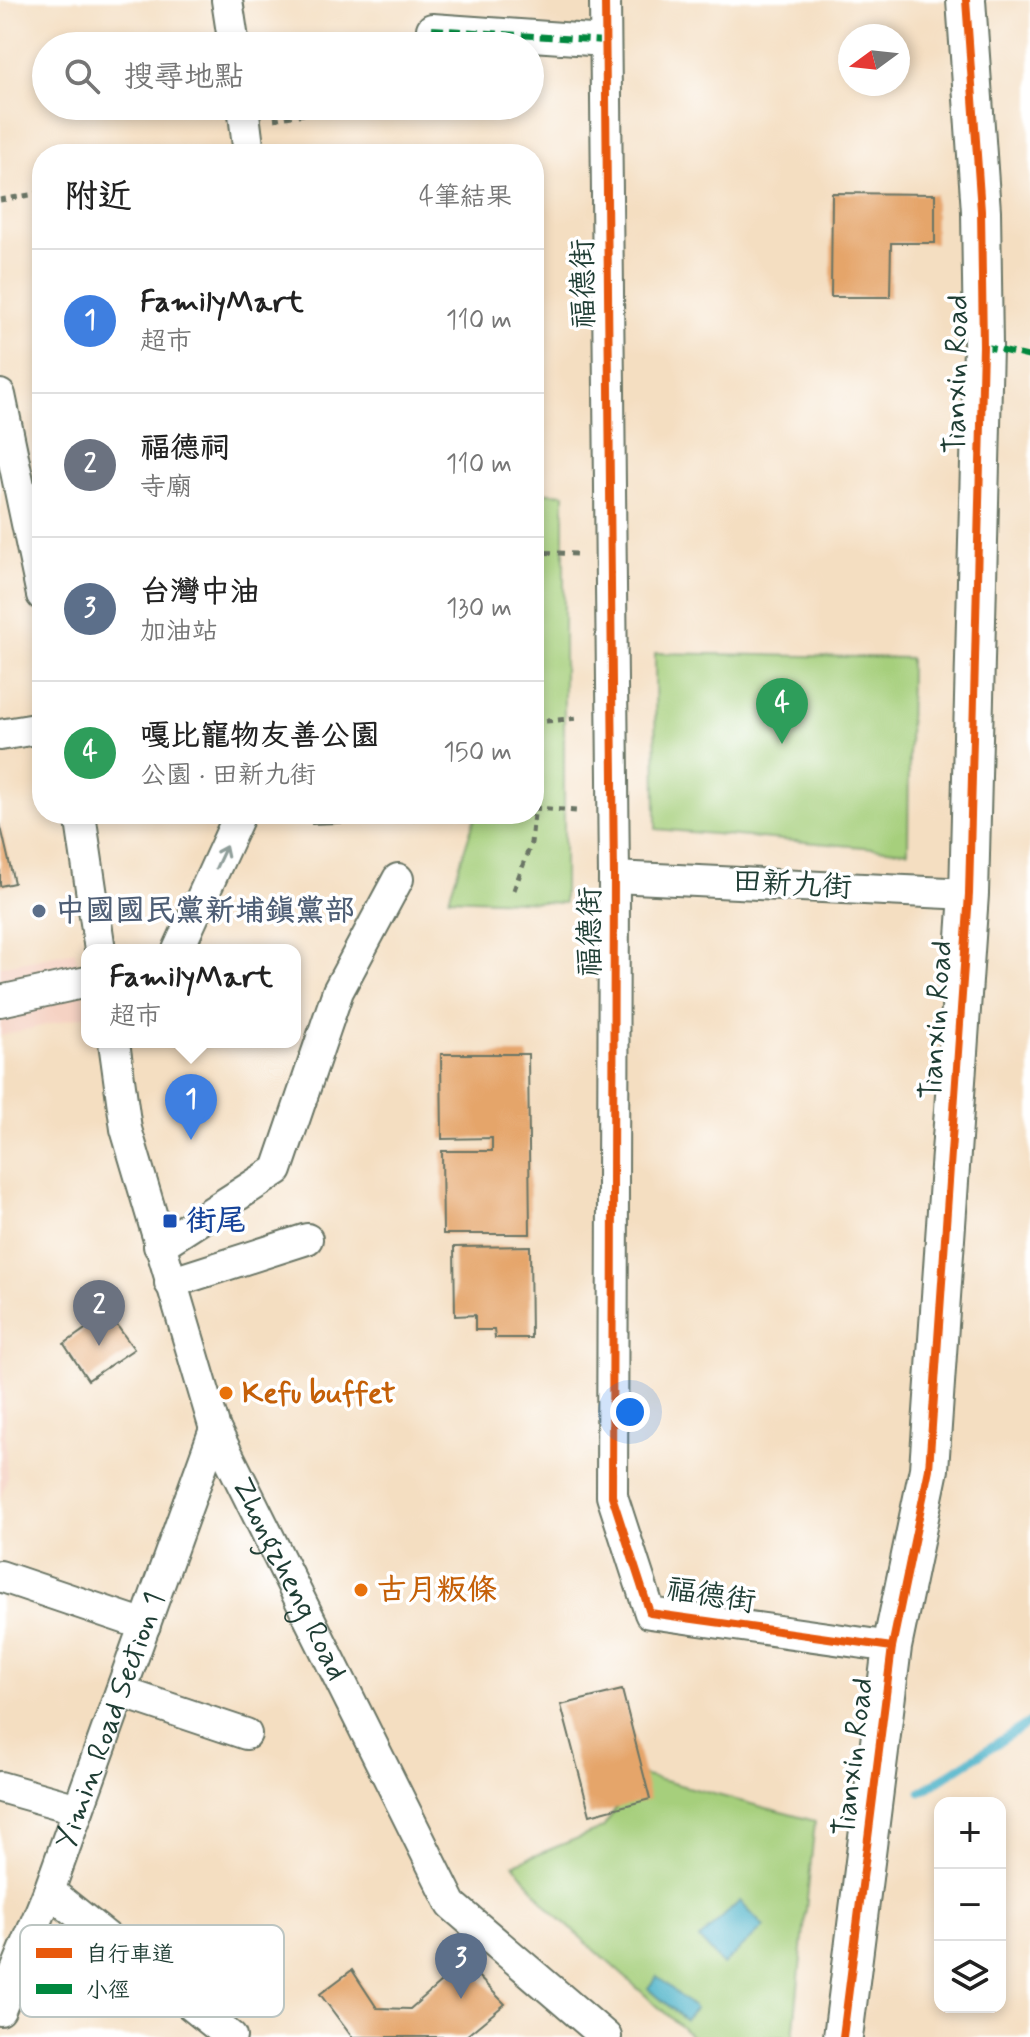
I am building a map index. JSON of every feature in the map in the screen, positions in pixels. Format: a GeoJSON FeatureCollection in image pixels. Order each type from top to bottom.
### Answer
{"type":"FeatureCollection","features":[{"type":"Feature","properties":{"kind":"main road","name":"Tianxin Road"},"geometry":{"type":"LineString","coordinates":[[843,2037],[892,1647],[929,1469],[969,894],[983,346],[981,211],[966,0]]}},
{"type":"Feature","properties":{"kind":"street"},"geometry":{"type":"LineString","coordinates":[[227,0],[232,32]]}},
{"type":"Feature","properties":{"kind":"street","name":"福德街"},"geometry":{"type":"LineString","coordinates":[[605,0],[614,877],[612,1496],[650,1613],[892,1647]]}},
{"type":"Feature","properties":{"kind":"street"},"geometry":{"type":"LineString","coordinates":[[432,29],[475,32]]}},
{"type":"Feature","properties":{"kind":"street"},"geometry":{"type":"LineString","coordinates":[[544,37],[605,41]]}},
{"type":"Feature","properties":{"kind":"street"},"geometry":{"type":"LineString","coordinates":[[245,120],[248,144]]}},
{"type":"Feature","properties":{"kind":"street"},"geometry":{"type":"LineString","coordinates":[[0,395],[32,547]]}},
{"type":"Feature","properties":{"kind":"street"},"geometry":{"type":"LineString","coordinates":[[0,735],[32,730]]}},
{"type":"Feature","properties":{"kind":"street"},"geometry":{"type":"LineString","coordinates":[[81,824],[99,944]]}},
{"type":"Feature","properties":{"kind":"street"},"geometry":{"type":"LineString","coordinates":[[181,944],[235,824]]}},
{"type":"Feature","properties":{"kind":"street","name":"田新九街"},"geometry":{"type":"LineString","coordinates":[[614,877],[969,894]]}},
{"type":"Feature","properties":{"kind":"street"},"geometry":{"type":"LineString","coordinates":[[159,1246],[277,1170],[338,991],[398,879]]}},
{"type":"Feature","properties":{"kind":"street"},"geometry":{"type":"LineString","coordinates":[[0,1001],[81,983]]}},
{"type":"Feature","properties":{"kind":"street","name":"Zhongzheng Road"},"geometry":{"type":"LineString","coordinates":[[115,1048],[126,1129],[215,1429],[452,1905],[606,2037]]}},
{"type":"Feature","properties":{"kind":"street"},"geometry":{"type":"LineString","coordinates":[[119,1078],[133,1048]]}},
{"type":"Feature","properties":{"kind":"street"},"geometry":{"type":"LineString","coordinates":[[170,1283],[307,1239]]}},
{"type":"Feature","properties":{"kind":"street","name":"Yimin Road Section 1"},"geometry":{"type":"LineString","coordinates":[[35,1925],[215,1429]]}},
{"type":"Feature","properties":{"kind":"street"},"geometry":{"type":"LineString","coordinates":[[0,1576],[145,1625]]}},
{"type":"Feature","properties":{"kind":"street"},"geometry":{"type":"LineString","coordinates":[[121,1692],[246,1734]]}},
{"type":"Feature","properties":{"kind":"street"},"geometry":{"type":"LineString","coordinates":[[0,1787],[78,1809]]}},
{"type":"Feature","properties":{"kind":"street"},"geometry":{"type":"LineString","coordinates":[[49,1891],[87,1925]]}},
{"type":"Feature","properties":{"kind":"street","name":"Yimin Road Section 1"},"geometry":{"type":"LineString","coordinates":[[0,2010],[20,1961]]}},
{"type":"Feature","properties":{"kind":"street"},"geometry":{"type":"LineString","coordinates":[[197,2025],[231,2037]]}},
{"type":"Feature","properties":{"kind":"path"},"geometry":{"type":"LineString","coordinates":[[0,200],[32,195]]}},
{"type":"Feature","properties":{"kind":"path"},"geometry":{"type":"LineString","coordinates":[[544,552],[578,554]]}},
{"type":"Feature","properties":{"kind":"path"},"geometry":{"type":"LineString","coordinates":[[544,721],[580,718]]}},
{"type":"Feature","properties":{"kind":"path"},"geometry":{"type":"LineString","coordinates":[[544,811],[577,811]]}},
{"type":"Feature","properties":{"kind":"path"},"geometry":{"type":"LineString","coordinates":[[514,890],[531,843],[533,824]]}},
{"type":"Feature","properties":{"kind":"shaded area"},"geometry":{"type":"Polygon","coordinates":[[[75,951],[81,983],[81,1016],[0,1036],[0,966],[75,951]]]}},
{"type":"Feature","properties":{"kind":"shaded area"},"geometry":{"type":"Polygon","coordinates":[[[0,1269],[7,1478],[0,1500],[0,1269]]]}},
{"type":"Feature","properties":{"kind":"green space"},"geometry":{"type":"Polygon","coordinates":[[[544,493],[564,494],[564,903],[449,898],[473,824],[544,824],[544,493]]]}},
{"type":"Feature","properties":{"kind":"green space"},"geometry":{"type":"Polygon","coordinates":[[[655,653],[910,658],[908,851],[656,829],[655,653]]]}},
{"type":"Feature","properties":{"kind":"green space"},"geometry":{"type":"Polygon","coordinates":[[[638,1774],[815,1821],[793,2037],[692,2037],[549,1909],[514,1864],[603,1828],[638,1774]]]}},
{"type":"Feature","properties":{"kind":"water"},"geometry":{"type":"Polygon","coordinates":[[[740,1901],[764,1927],[723,1965],[699,1939],[740,1901]]]}},
{"type":"Feature","properties":{"kind":"water"},"geometry":{"type":"Polygon","coordinates":[[[657,1976],[695,2009],[685,2020],[648,1988],[657,1976]]]}},
{"type":"Feature","properties":{"kind":"building"},"geometry":{"type":"Polygon","coordinates":[[[832,193],[935,194],[935,243],[891,243],[890,297],[831,297],[832,193]]]}},
{"type":"Feature","properties":{"kind":"building"},"geometry":{"type":"Polygon","coordinates":[[[0,823],[14,883],[0,886],[0,823]]]}},
{"type":"Feature","properties":{"kind":"building"},"geometry":{"type":"Polygon","coordinates":[[[441,1054],[528,1054],[530,1234],[443,1234],[442,1151],[492,1151],[492,1138],[442,1139],[441,1054]]]}},
{"type":"Feature","properties":{"kind":"building"},"geometry":{"type":"Polygon","coordinates":[[[530,1246],[531,1338],[495,1338],[494,1330],[475,1330],[475,1315],[455,1316],[454,1247],[530,1246]]]}},
{"type":"Feature","properties":{"kind":"building"},"geometry":{"type":"Polygon","coordinates":[[[108,1313],[134,1349],[88,1380],[64,1344],[108,1313]]]}},
{"type":"Feature","properties":{"kind":"building"},"geometry":{"type":"Polygon","coordinates":[[[622,1690],[650,1799],[590,1815],[561,1705],[622,1690]]]}},
{"type":"Feature","properties":{"kind":"building"},"geometry":{"type":"Polygon","coordinates":[[[464,1962],[505,2004],[465,2037],[352,2037],[320,1994],[352,1970],[377,2008],[410,2009],[464,1962]]]}},
{"type":"Feature","properties":{"kind":"waterway"},"geometry":{"type":"LineString","coordinates":[[921,1792],[1030,1722]]}},
{"type":"Feature","properties":{"kind":"marked path"},"geometry":{"type":"LineString","coordinates":[[432,29],[475,32]]}},
{"type":"Feature","properties":{"kind":"marked path"},"geometry":{"type":"LineString","coordinates":[[544,37],[605,41]]}},
{"type":"Feature","properties":{"kind":"marked path"},"geometry":{"type":"LineString","coordinates":[[983,346],[1030,357]]}},
{"type":"Feature","properties":{"kind":"cycle path"},"geometry":{"type":"LineString","coordinates":[[605,0],[614,877],[612,1496],[650,1613],[892,1647]]}},
{"type":"Feature","properties":{"kind":"cycle path"},"geometry":{"type":"LineString","coordinates":[[843,2037],[892,1647],[929,1469],[969,894],[983,346],[981,211],[966,0]]}},
{"type":"Feature","properties":{"kind":"place","name":"嘎比寵物友善公園"},"geometry":{"type":"Point","coordinates":[782,744]}},
{"type":"Feature","properties":{"kind":"place","name":"中國國民黨新埔鎮黨部"},"geometry":{"type":"Point","coordinates":[39,911]}},
{"type":"Feature","properties":{"kind":"place","name":"FamilyMart"},"geometry":{"type":"Point","coordinates":[191,1140]}},
{"type":"Feature","properties":{"kind":"place","name":"街尾"},"geometry":{"type":"Point","coordinates":[170,1221]}},
{"type":"Feature","properties":{"kind":"place","name":"福德祠"},"geometry":{"type":"Point","coordinates":[99,1346]}},
{"type":"Feature","properties":{"kind":"place","name":"Kefu buffet"},"geometry":{"type":"Point","coordinates":[226,1393]}},
{"type":"Feature","properties":{"kind":"place","name":"古月粄條"},"geometry":{"type":"Point","coordinates":[361,1590]}},
{"type":"Feature","properties":{"kind":"place","name":"台灣中油"},"geometry":{"type":"Point","coordinates":[461,1999]}}]}
